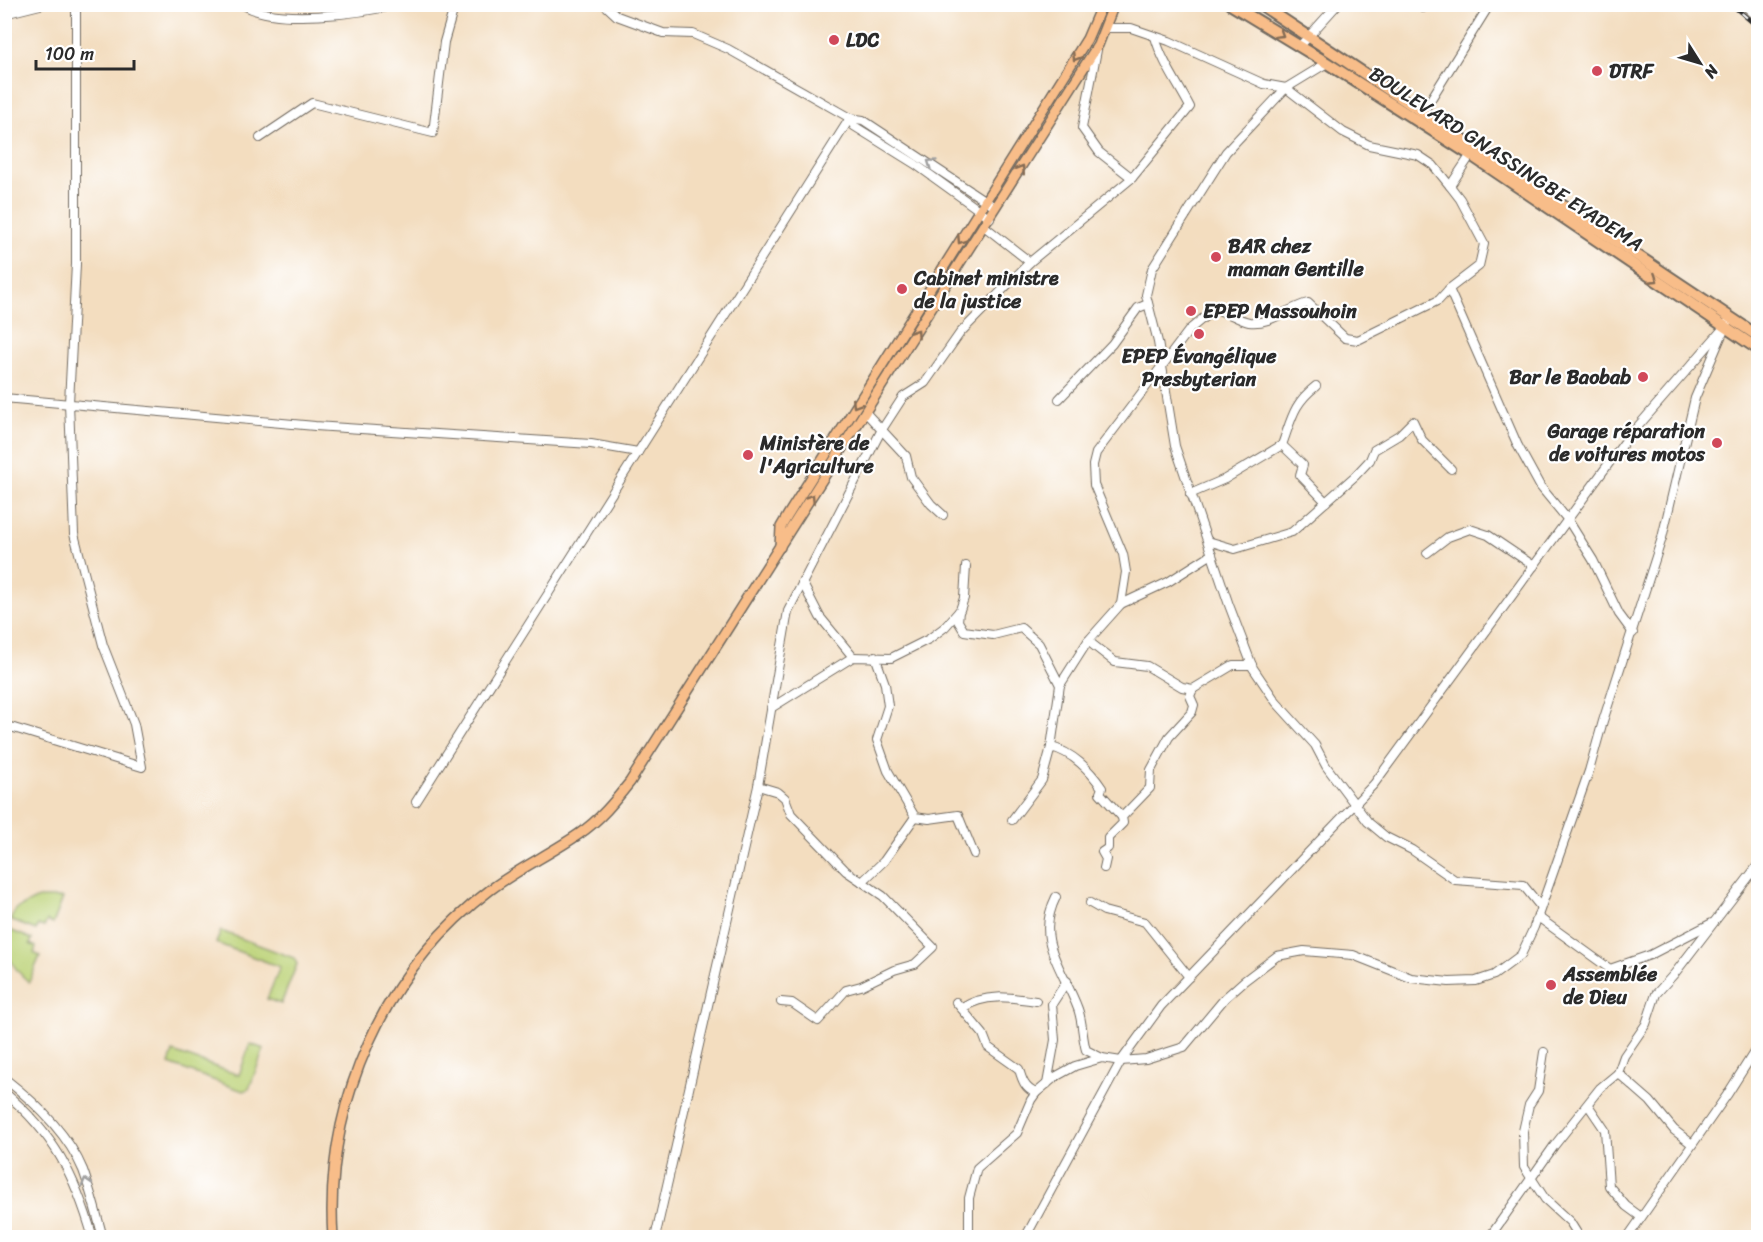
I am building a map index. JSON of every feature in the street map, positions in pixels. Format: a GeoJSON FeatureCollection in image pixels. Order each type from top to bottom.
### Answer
{"type":"FeatureCollection","features":[{"type":"Feature","properties":{"kind":"highway","name":"BOULEVARD GNASSINGBE EYADEMA"},"geometry":{"type":"LineString","coordinates":[[1230,4],[1474,151],[1728,321],[1758,336]]}},
{"type":"Feature","properties":{"kind":"highway","name":"BOULEVARD GNASSINGBE EYADEMA"},"geometry":{"type":"LineString","coordinates":[[1260,4],[1423,112],[1474,151]]}},
{"type":"Feature","properties":{"kind":"highway","name":"BOULEVARD GNASSINGBE EYADEMA"},"geometry":{"type":"LineString","coordinates":[[1728,321],[1758,349]]}},
{"type":"Feature","properties":{"kind":"main road"},"geometry":{"type":"LineString","coordinates":[[780,547],[781,527],[788,515],[1087,39],[1102,4]]}},
{"type":"Feature","properties":{"kind":"main road"},"geometry":{"type":"LineString","coordinates":[[333,1238],[331,1208],[340,1127],[364,1052],[399,987],[426,950],[478,900],[580,834],[613,803],[646,760],[1098,45],[1107,28],[1114,4]]}},
{"type":"Feature","properties":{"kind":"street"},"geometry":{"type":"LineString","coordinates":[[4,14],[44,4]]}},
{"type":"Feature","properties":{"kind":"street"},"geometry":{"type":"LineString","coordinates":[[4,725],[142,766],[134,724],[103,645],[74,534],[69,403],[76,264],[76,4]]}},
{"type":"Feature","properties":{"kind":"street"},"geometry":{"type":"LineString","coordinates":[[242,4],[252,12],[306,16],[359,14],[400,4]]}},
{"type":"Feature","properties":{"kind":"street"},"geometry":{"type":"LineString","coordinates":[[260,138],[312,103],[433,133],[444,42],[455,4]]}},
{"type":"Feature","properties":{"kind":"street"},"geometry":{"type":"LineString","coordinates":[[604,4],[617,16],[663,33],[693,34],[729,49],[850,118],[863,120],[996,208]]}},
{"type":"Feature","properties":{"kind":"street"},"geometry":{"type":"LineString","coordinates":[[1423,112],[1490,4]]}},
{"type":"Feature","properties":{"kind":"street"},"geometry":{"type":"LineString","coordinates":[[1743,4],[1758,17]]}},
{"type":"Feature","properties":{"kind":"street"},"geometry":{"type":"LineString","coordinates":[[1300,46],[1336,5]]}},
{"type":"Feature","properties":{"kind":"street"},"geometry":{"type":"LineString","coordinates":[[1107,28],[1131,28],[1264,84],[1286,88],[1343,132],[1369,145],[1418,154],[1433,165],[1460,199],[1484,244],[1479,266],[1449,289],[1439,300],[1358,340],[1345,338],[1308,303],[1259,322],[1247,322],[1225,310],[1213,310],[1190,329],[1096,453],[1093,465],[1094,485],[1123,555],[1126,572],[1121,604]]}},
{"type":"Feature","properties":{"kind":"street"},"geometry":{"type":"LineString","coordinates":[[655,1238],[758,786],[788,611],[881,430],[903,397],[925,383],[960,333],[1030,262],[1132,178],[1190,107],[1173,74],[1160,56],[1155,37]]}},
{"type":"Feature","properties":{"kind":"street"},"geometry":{"type":"LineString","coordinates":[[1098,45],[1082,128],[1099,152],[1132,178]]}},
{"type":"Feature","properties":{"kind":"street"},"geometry":{"type":"LineString","coordinates":[[1327,63],[1286,88],[1226,152],[1152,269],[1146,295],[1158,342],[1160,368],[1175,446],[1252,665],[1269,693],[1315,745],[1326,766],[1368,822],[1386,837],[1412,850],[1455,880],[1523,885],[1540,906]]}},
{"type":"Feature","properties":{"kind":"street"},"geometry":{"type":"LineString","coordinates":[[850,118],[854,126],[915,164],[990,218]]}},
{"type":"Feature","properties":{"kind":"street"},"geometry":{"type":"LineString","coordinates":[[416,802],[850,118]]}},
{"type":"Feature","properties":{"kind":"street"},"geometry":{"type":"LineString","coordinates":[[1450,186],[1474,151]]}},
{"type":"Feature","properties":{"kind":"street"},"geometry":{"type":"LineString","coordinates":[[984,226],[1030,262]]}},
{"type":"Feature","properties":{"kind":"street"},"geometry":{"type":"LineString","coordinates":[[1449,289],[1518,446],[1540,486],[1568,520],[1593,560],[1619,614],[1632,633]]}},
{"type":"Feature","properties":{"kind":"street"},"geometry":{"type":"LineString","coordinates":[[1059,399],[1112,344],[1138,308],[1149,304]]}},
{"type":"Feature","properties":{"kind":"street"},"geometry":{"type":"LineString","coordinates":[[1025,1238],[1121,1061],[1161,1006],[1381,775],[1626,440],[1728,321]]}},
{"type":"Feature","properties":{"kind":"street"},"geometry":{"type":"LineString","coordinates":[[1056,897],[1047,915],[1047,937],[1067,981],[1084,1028],[1086,1050],[1102,1058],[1121,1061],[1162,1056],[1184,1047],[1231,992],[1277,956],[1304,951],[1353,955],[1424,981],[1476,981],[1494,975],[1521,955],[1538,917],[1589,771],[1662,537],[1689,417],[1728,321]]}},
{"type":"Feature","properties":{"kind":"street"},"geometry":{"type":"LineString","coordinates":[[1282,445],[1292,412],[1301,398],[1316,386]]}},
{"type":"Feature","properties":{"kind":"street"},"geometry":{"type":"LineString","coordinates":[[4,398],[315,426],[591,444],[638,452]]}},
{"type":"Feature","properties":{"kind":"street"},"geometry":{"type":"LineString","coordinates":[[866,413],[906,456],[911,477],[931,504],[943,515]]}},
{"type":"Feature","properties":{"kind":"street"},"geometry":{"type":"LineString","coordinates":[[1208,542],[1235,549],[1292,531],[1370,460],[1374,450],[1399,435],[1413,421],[1422,440],[1451,470]]}},
{"type":"Feature","properties":{"kind":"street"},"geometry":{"type":"LineString","coordinates":[[1190,494],[1225,479],[1270,450],[1282,445]]}},
{"type":"Feature","properties":{"kind":"street"},"geometry":{"type":"LineString","coordinates":[[1282,445],[1303,465],[1300,475],[1326,502]]}},
{"type":"Feature","properties":{"kind":"street"},"geometry":{"type":"LineString","coordinates":[[1426,553],[1448,537],[1470,529],[1488,536],[1534,566]]}},
{"type":"Feature","properties":{"kind":"street"},"geometry":{"type":"LineString","coordinates":[[1012,820],[1042,780],[1051,747],[1060,685],[1088,641],[1121,604],[1168,582],[1212,555]]}},
{"type":"Feature","properties":{"kind":"street"},"geometry":{"type":"LineString","coordinates":[[966,566],[964,598],[958,621],[964,631],[993,635],[1021,628],[1039,644],[1060,685]]}},
{"type":"Feature","properties":{"kind":"street"},"geometry":{"type":"LineString","coordinates":[[802,582],[820,617],[853,657]]}},
{"type":"Feature","properties":{"kind":"street"},"geometry":{"type":"LineString","coordinates":[[771,708],[853,657],[891,657],[929,639],[945,627],[960,610]]}},
{"type":"Feature","properties":{"kind":"street"},"geometry":{"type":"LineString","coordinates":[[1088,641],[1115,662],[1147,666],[1182,687],[1193,689]]}},
{"type":"Feature","properties":{"kind":"street"},"geometry":{"type":"LineString","coordinates":[[875,656],[885,684],[888,706],[877,740],[888,771],[915,817]]}},
{"type":"Feature","properties":{"kind":"street"},"geometry":{"type":"LineString","coordinates":[[1122,817],[1150,788],[1149,775],[1169,737],[1192,712],[1194,705],[1190,696],[1193,689],[1233,665],[1252,665]]}},
{"type":"Feature","properties":{"kind":"street"},"geometry":{"type":"LineString","coordinates":[[1051,747],[1069,753],[1082,765],[1102,788],[1100,793],[1102,798],[1122,817],[1124,823],[1108,838],[1108,848],[1102,852],[1106,859],[1104,868]]}},
{"type":"Feature","properties":{"kind":"street"},"geometry":{"type":"LineString","coordinates":[[758,786],[778,792],[785,798],[790,814],[846,871],[883,896],[933,947],[915,964],[846,990],[818,1021],[792,1003],[781,1002]]}},
{"type":"Feature","properties":{"kind":"street"},"geometry":{"type":"LineString","coordinates":[[915,817],[929,819],[958,815],[974,854]]}},
{"type":"Feature","properties":{"kind":"street"},"geometry":{"type":"LineString","coordinates":[[862,882],[884,861],[915,817]]}},
{"type":"Feature","properties":{"kind":"street"},"geometry":{"type":"LineString","coordinates":[[1489,1238],[1530,1179],[1600,1088],[1618,1073],[1624,1056],[1646,1024],[1660,988],[1671,978],[1758,865]]}},
{"type":"Feature","properties":{"kind":"street"},"geometry":{"type":"LineString","coordinates":[[1090,903],[1104,911],[1145,922],[1189,977]]}},
{"type":"Feature","properties":{"kind":"street"},"geometry":{"type":"LineString","coordinates":[[1538,917],[1610,969],[1650,955],[1716,921]]}},
{"type":"Feature","properties":{"kind":"street"},"geometry":{"type":"LineString","coordinates":[[1047,1084],[1055,1040],[1052,1004],[1067,981]]}},
{"type":"Feature","properties":{"kind":"street"},"geometry":{"type":"LineString","coordinates":[[1036,1001],[989,997],[959,1005],[983,1034],[988,1047],[1019,1069],[1025,1085],[1036,1093]]}},
{"type":"Feature","properties":{"kind":"street"},"geometry":{"type":"LineString","coordinates":[[1627,1238],[1758,1046]]}},
{"type":"Feature","properties":{"kind":"street"},"geometry":{"type":"LineString","coordinates":[[1544,1052],[1538,1091],[1529,1105],[1523,1131],[1524,1167],[1545,1199],[1570,1222],[1580,1238]]}},
{"type":"Feature","properties":{"kind":"street"},"geometry":{"type":"LineString","coordinates":[[969,1238],[969,1198],[977,1168],[1017,1133],[1036,1093],[1075,1066],[1102,1058]]}},
{"type":"Feature","properties":{"kind":"street"},"geometry":{"type":"LineString","coordinates":[[1618,1073],[1650,1101],[1674,1130],[1692,1144]]}},
{"type":"Feature","properties":{"kind":"street"},"geometry":{"type":"LineString","coordinates":[[4,1078],[33,1103],[63,1138],[82,1169],[103,1238]]}},
{"type":"Feature","properties":{"kind":"street"},"geometry":{"type":"LineString","coordinates":[[4,1092],[39,1124],[55,1145],[82,1202],[93,1238]]}},
{"type":"Feature","properties":{"kind":"street"},"geometry":{"type":"LineString","coordinates":[[1588,1105],[1605,1130],[1609,1186],[1626,1206],[1641,1217]]}},
{"type":"Feature","properties":{"kind":"green space"},"geometry":{"type":"Polygon","coordinates":[[[38,898],[63,898],[53,924],[47,921],[44,927],[38,925],[36,930],[10,920],[16,909],[38,898]]]}},
{"type":"Feature","properties":{"kind":"green space"},"geometry":{"type":"Polygon","coordinates":[[[7,929],[32,939],[30,944],[36,947],[34,953],[40,956],[29,982],[18,971],[7,951],[5,937],[7,929]]]}},
{"type":"Feature","properties":{"kind":"green space"},"geometry":{"type":"Polygon","coordinates":[[[221,931],[294,958],[297,964],[281,1004],[267,999],[280,967],[216,943],[221,931]]]}},
{"type":"Feature","properties":{"kind":"green space"},"geometry":{"type":"Polygon","coordinates":[[[250,1044],[264,1049],[249,1089],[243,1091],[169,1064],[173,1052],[239,1075],[250,1044]]]}},
{"type":"Feature","properties":{"kind":"railway"},"geometry":{"type":"LineString","coordinates":[[1731,4],[1758,27]]}},
{"type":"Feature","properties":{"kind":"place","name":"LDC"},"geometry":{"type":"Point","coordinates":[834,40]}},
{"type":"Feature","properties":{"kind":"place","name":"DTRF"},"geometry":{"type":"Point","coordinates":[1597,71]}},
{"type":"Feature","properties":{"kind":"place","name":"BAR chez maman Gentille"},"geometry":{"type":"Point","coordinates":[1216,257]}},
{"type":"Feature","properties":{"kind":"place","name":"Cabinet ministre de la justice"},"geometry":{"type":"Point","coordinates":[902,289]}},
{"type":"Feature","properties":{"kind":"place","name":"EPEP Massouhoin"},"geometry":{"type":"Point","coordinates":[1191,311]}},
{"type":"Feature","properties":{"kind":"place","name":"EPEP Évangélique Presbyterian"},"geometry":{"type":"Point","coordinates":[1199,334]}},
{"type":"Feature","properties":{"kind":"place","name":"Bar le Baobab"},"geometry":{"type":"Point","coordinates":[1643,377]}},
{"type":"Feature","properties":{"kind":"place","name":"Garage réparation de voitures motos"},"geometry":{"type":"Point","coordinates":[1717,443]}},
{"type":"Feature","properties":{"kind":"place","name":"Ministère de l'Agriculture"},"geometry":{"type":"Point","coordinates":[748,455]}},
{"type":"Feature","properties":{"kind":"place","name":"Assemblée de Dieu"},"geometry":{"type":"Point","coordinates":[1551,985]}}]}
